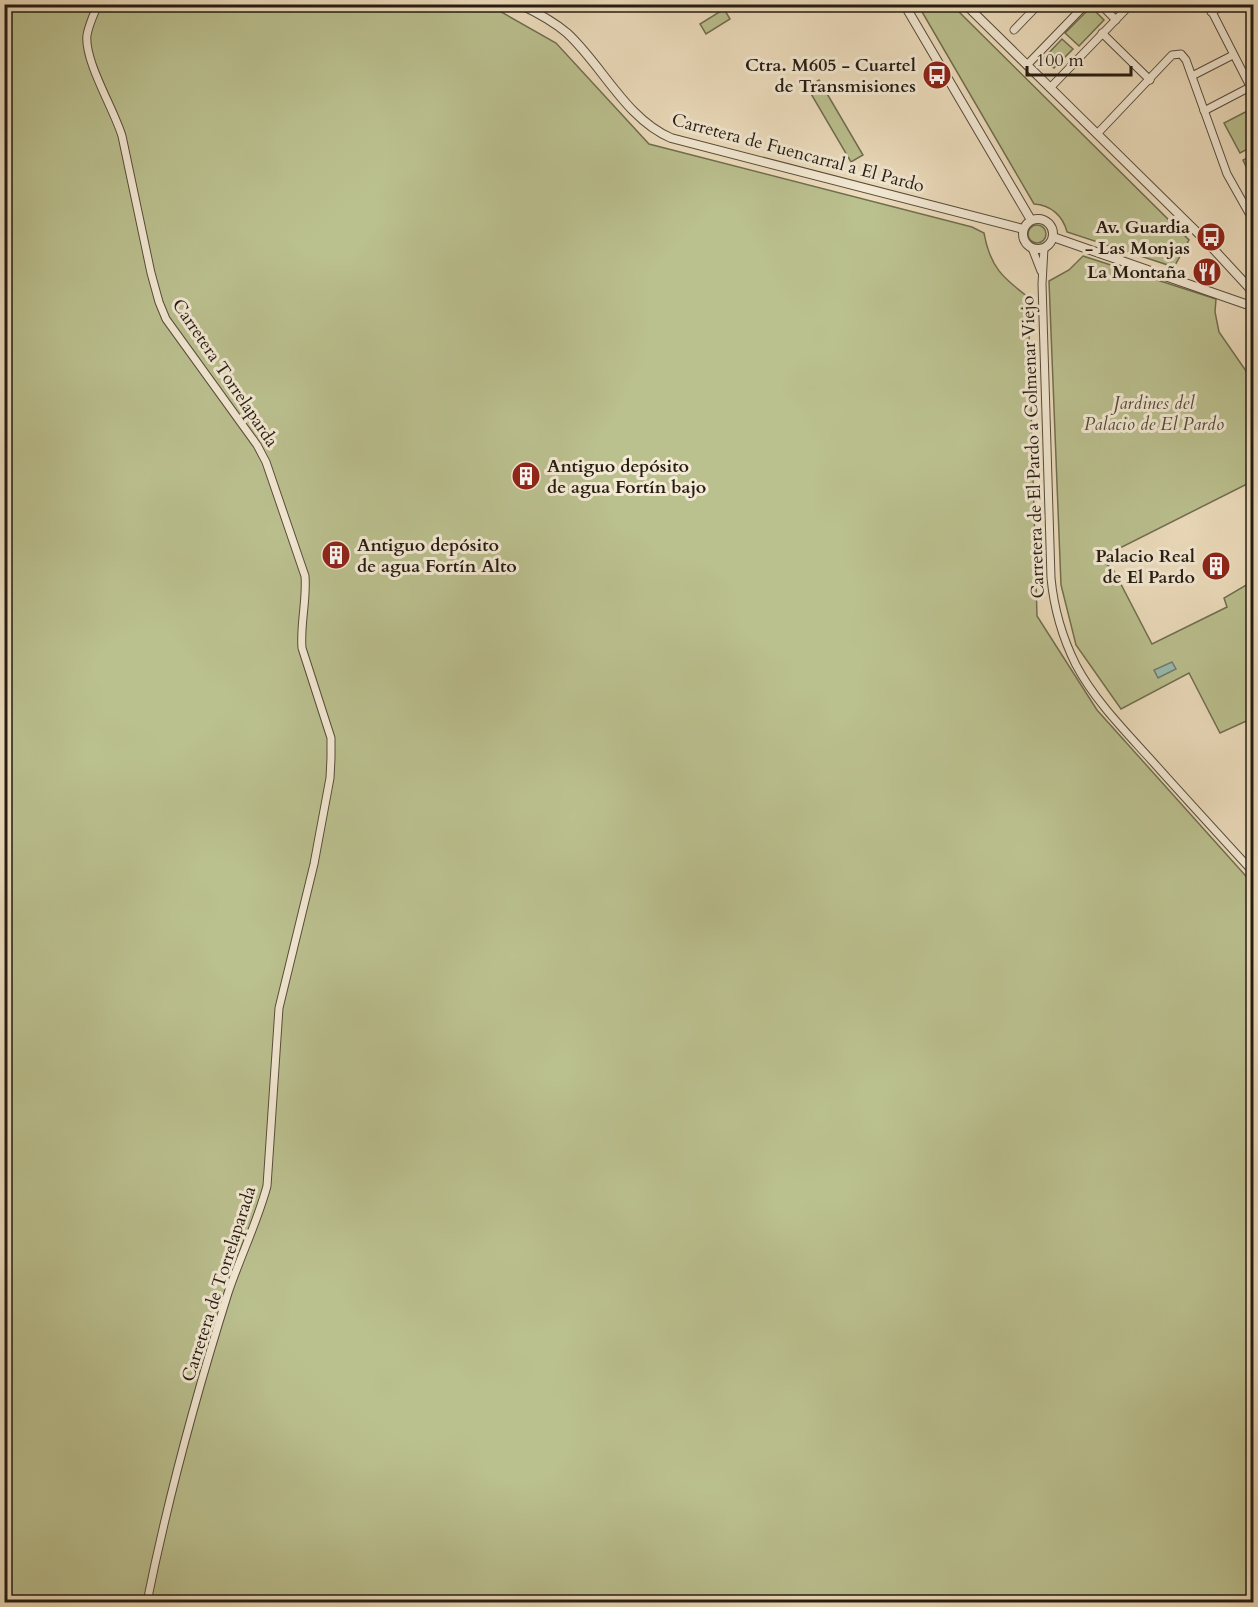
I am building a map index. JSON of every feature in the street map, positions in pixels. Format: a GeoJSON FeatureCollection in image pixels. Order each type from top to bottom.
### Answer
{"type":"FeatureCollection","features":[{"type":"Feature","properties":{"kind":"street","name":"Carretera Torrelaparda"},"geometry":{"type":"LineString","coordinates":[[98,4],[89,27],[87,47],[123,136],[148,263],[159,302],[166,319],[257,445],[266,462],[304,576],[306,591],[301,633],[302,648],[332,738],[330,778],[314,864]]}},
{"type":"Feature","properties":{"kind":"street","name":"Carretera de Fuencarral a El Pardo"},"geometry":{"type":"LineString","coordinates":[[519,4],[558,25],[572,38],[640,117],[658,133],[1023,229]]}},
{"type":"Feature","properties":{"kind":"street"},"geometry":{"type":"LineString","coordinates":[[904,4],[1031,220]]}},
{"type":"Feature","properties":{"kind":"street"},"geometry":{"type":"LineString","coordinates":[[965,4],[1236,273],[1254,296],[1235,299]]}},
{"type":"Feature","properties":{"kind":"street"},"geometry":{"type":"LineString","coordinates":[[1014,30],[1039,4]]}},
{"type":"Feature","properties":{"kind":"street"},"geometry":{"type":"LineString","coordinates":[[1027,65],[1086,4]]}},
{"type":"Feature","properties":{"kind":"street"},"geometry":{"type":"LineString","coordinates":[[1100,4],[1116,20]]}},
{"type":"Feature","properties":{"kind":"street"},"geometry":{"type":"LineString","coordinates":[[1050,87],[1131,4]]}},
{"type":"Feature","properties":{"kind":"street"},"geometry":{"type":"LineString","coordinates":[[1204,111],[1252,91],[1208,4]]}},
{"type":"Feature","properties":{"kind":"street"},"geometry":{"type":"LineString","coordinates":[[1211,12],[1227,4]]}},
{"type":"Feature","properties":{"kind":"street"},"geometry":{"type":"LineString","coordinates":[[1102,33],[1150,80]]}},
{"type":"Feature","properties":{"kind":"street"},"geometry":{"type":"LineString","coordinates":[[1097,134],[1172,55],[1177,53],[1184,56],[1227,174],[1254,222]]}},
{"type":"Feature","properties":{"kind":"street"},"geometry":{"type":"LineString","coordinates":[[1192,76],[1233,55]]}},
{"type":"Feature","properties":{"kind":"street"},"geometry":{"type":"LineString","coordinates":[[1245,77],[1254,73]]}},
{"type":"Feature","properties":{"kind":"street"},"geometry":{"type":"LineString","coordinates":[[1032,248],[1044,248],[1050,244],[1053,237],[1052,228],[1046,221],[1031,220],[1023,229],[1023,240],[1032,248],[1042,274]]}},
{"type":"Feature","properties":{"kind":"street"},"geometry":{"type":"LineString","coordinates":[[1053,237],[1254,306]]}},
{"type":"Feature","properties":{"kind":"street"},"geometry":{"type":"LineString","coordinates":[[1042,274],[1044,248]]}},
{"type":"Feature","properties":{"kind":"street"},"geometry":{"type":"LineString","coordinates":[[1235,299],[1242,290],[1236,273]]}},
{"type":"Feature","properties":{"kind":"street","name":"Carretera de El Pardo a Colmenar Viejo"},"geometry":{"type":"LineString","coordinates":[[1042,274],[1051,578],[1054,608],[1065,641],[1092,690],[1132,739],[1254,873]]}},
{"type":"Feature","properties":{"kind":"street","name":"Carretera de Torrelaparada"},"geometry":{"type":"LineString","coordinates":[[147,1602],[162,1526],[186,1436],[229,1291],[267,1186],[279,1008],[314,864]]}},
{"type":"Feature","properties":{"kind":"green space"},"geometry":{"type":"Polygon","coordinates":[[[5,5],[489,5],[556,43],[649,144],[972,227],[984,233],[990,255],[999,271],[1028,297],[1037,616],[1097,710],[1253,884],[1253,1602],[5,1602],[5,5]]]}},
{"type":"Feature","properties":{"kind":"green space"},"geometry":{"type":"Polygon","coordinates":[[[918,5],[952,5],[1189,240],[1174,267],[1067,232],[1063,221],[1055,212],[1034,204],[918,5]]]}},
{"type":"Feature","properties":{"kind":"green space"},"geometry":{"type":"Polygon","coordinates":[[[1091,7],[1104,20],[1079,46],[1065,33],[1091,7]]]}},
{"type":"Feature","properties":{"kind":"green space"},"geometry":{"type":"Polygon","coordinates":[[[724,9],[730,19],[706,34],[700,24],[724,9]]]}},
{"type":"Feature","properties":{"kind":"green space"},"geometry":{"type":"Polygon","coordinates":[[[1062,39],[1073,49],[1054,68],[1043,59],[1062,39]]]}},
{"type":"Feature","properties":{"kind":"green space"},"geometry":{"type":"Polygon","coordinates":[[[819,80],[863,155],[851,162],[807,87],[819,80]]]}},
{"type":"Feature","properties":{"kind":"green space"},"geometry":{"type":"Polygon","coordinates":[[[1253,108],[1253,146],[1240,153],[1224,123],[1253,108]]]}},
{"type":"Feature","properties":{"kind":"green space"},"geometry":{"type":"Polygon","coordinates":[[[1253,155],[1253,181],[1243,160],[1253,155]]]}},
{"type":"Feature","properties":{"kind":"green space"},"geometry":{"type":"Polygon","coordinates":[[[1037,225],[1043,228],[1046,234],[1043,240],[1037,243],[1031,240],[1028,234],[1031,228],[1037,225]]]}},
{"type":"Feature","properties":{"kind":"green space","name":"Jardines del Palacio de El Pardo"},"geometry":{"type":"Polygon","coordinates":[[[1083,256],[1216,299],[1215,312],[1219,332],[1253,381],[1253,481],[1106,555],[1106,564],[1113,569],[1152,644],[1227,607],[1224,598],[1253,581],[1253,718],[1220,733],[1189,673],[1121,709],[1076,645],[1061,585],[1049,281],[1069,270],[1083,256]]]}},
{"type":"Feature","properties":{"kind":"water"},"geometry":{"type":"Polygon","coordinates":[[[1172,662],[1176,669],[1158,678],[1154,670],[1172,662]]]}},
{"type":"Feature","properties":{"kind":"place","name":"Ctra. M605 - Cuartel de Transmisiones"},"geometry":{"type":"Point","coordinates":[937,75]}},
{"type":"Feature","properties":{"kind":"place","name":"Av. Guardia - Las Monjas"},"geometry":{"type":"Point","coordinates":[1211,237]}},
{"type":"Feature","properties":{"kind":"place","name":"La Montaña"},"geometry":{"type":"Point","coordinates":[1207,272]}},
{"type":"Feature","properties":{"kind":"place","name":"Antiguo depósito de agua Fortín bajo"},"geometry":{"type":"Point","coordinates":[526,476]}},
{"type":"Feature","properties":{"kind":"place","name":"Antiguo depósito de agua Fortín Alto"},"geometry":{"type":"Point","coordinates":[336,555]}},
{"type":"Feature","properties":{"kind":"place","name":"Palacio Real de El Pardo"},"geometry":{"type":"Point","coordinates":[1216,566]}}]}
